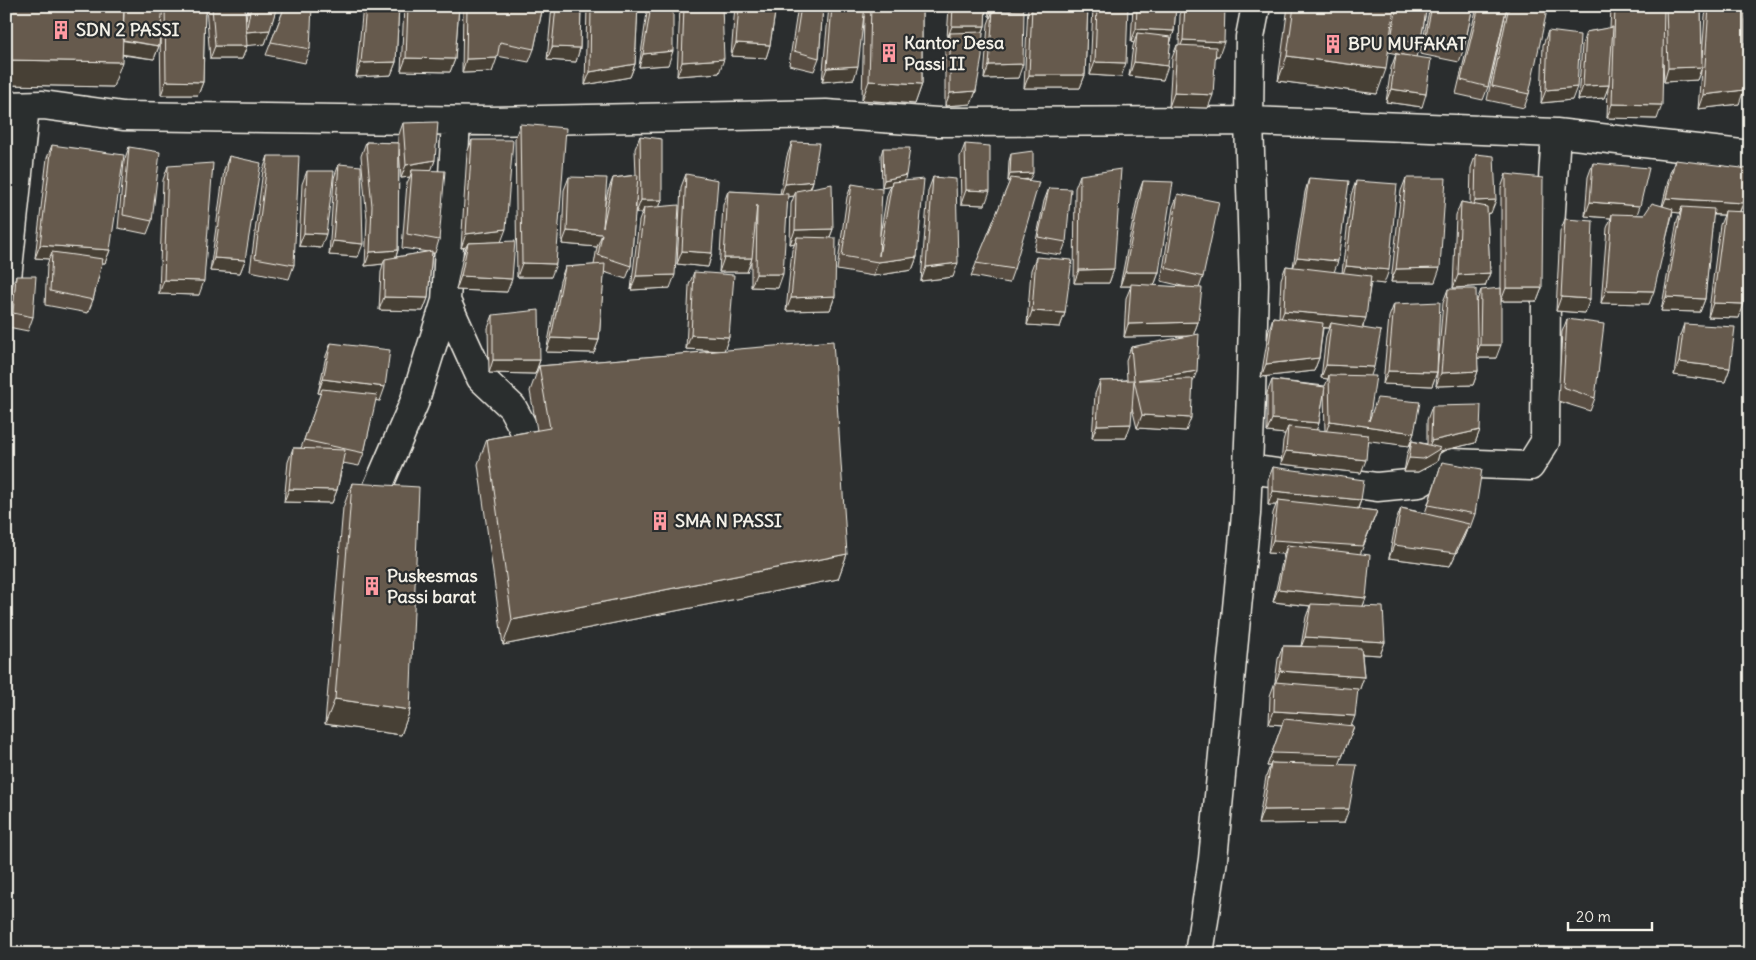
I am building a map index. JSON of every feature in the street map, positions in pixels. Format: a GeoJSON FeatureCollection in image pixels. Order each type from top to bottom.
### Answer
{"type":"FeatureCollection","features":[{"type":"Feature","properties":{"kind":"street"},"geometry":{"type":"LineString","coordinates":[[1199,954],[1213,859],[1249,469],[1254,285],[1249,121],[1250,37],[1256,6]]}},
{"type":"Feature","properties":{"kind":"street"},"geometry":{"type":"LineString","coordinates":[[7,278],[15,106],[43,105],[123,116],[456,121],[826,114],[937,122],[1249,121],[1556,132],[1750,155]]}},
{"type":"Feature","properties":{"kind":"street"},"geometry":{"type":"LineString","coordinates":[[377,489],[414,403],[446,301],[456,121]]}},
{"type":"Feature","properties":{"kind":"street"},"geometry":{"type":"LineString","coordinates":[[1249,469],[1377,487],[1419,483],[1452,463],[1530,466],[1545,442],[1546,288],[1556,132]]}},
{"type":"Feature","properties":{"kind":"street"},"geometry":{"type":"LineString","coordinates":[[446,301],[481,378],[512,407],[526,433]]}},
{"type":"Feature","properties":{"kind":"building","name":"SDN 2 PASSI"},"geometry":{"type":"Polygon","coordinates":[[[6,6],[124,6],[122,62],[6,60],[6,6]]]}},
{"type":"Feature","properties":{"kind":"building"},"geometry":{"type":"Polygon","coordinates":[[[125,6],[163,6],[159,46],[123,40],[125,6]]]}},
{"type":"Feature","properties":{"kind":"building"},"geometry":{"type":"Polygon","coordinates":[[[165,6],[205,6],[203,82],[166,81],[165,6]]]}},
{"type":"Feature","properties":{"kind":"building"},"geometry":{"type":"Polygon","coordinates":[[[212,6],[245,6],[247,46],[215,46],[212,6]]]}},
{"type":"Feature","properties":{"kind":"building"},"geometry":{"type":"Polygon","coordinates":[[[251,6],[277,6],[270,30],[246,32],[251,6]]]}},
{"type":"Feature","properties":{"kind":"building"},"geometry":{"type":"Polygon","coordinates":[[[285,6],[312,6],[310,49],[271,42],[285,6]]]}},
{"type":"Feature","properties":{"kind":"building"},"geometry":{"type":"Polygon","coordinates":[[[366,6],[399,6],[396,62],[361,63],[366,6]]]}},
{"type":"Feature","properties":{"kind":"building"},"geometry":{"type":"Polygon","coordinates":[[[408,6],[459,6],[455,59],[406,58],[408,6]]]}},
{"type":"Feature","properties":{"kind":"building"},"geometry":{"type":"Polygon","coordinates":[[[467,6],[543,6],[534,49],[500,42],[497,58],[466,59],[467,6]]]}},
{"type":"Feature","properties":{"kind":"building"},"geometry":{"type":"Polygon","coordinates":[[[556,6],[581,6],[580,48],[552,47],[556,6]]]}},
{"type":"Feature","properties":{"kind":"building"},"geometry":{"type":"Polygon","coordinates":[[[591,6],[638,6],[635,64],[590,72],[591,6]]]}},
{"type":"Feature","properties":{"kind":"building"},"geometry":{"type":"Polygon","coordinates":[[[651,6],[673,6],[673,51],[643,54],[651,6]]]}},
{"type":"Feature","properties":{"kind":"building"},"geometry":{"type":"Polygon","coordinates":[[[684,6],[722,6],[724,59],[682,62],[684,6]]]}},
{"type":"Feature","properties":{"kind":"building"},"geometry":{"type":"Polygon","coordinates":[[[739,6],[776,6],[770,45],[736,43],[739,6]]]}},
{"type":"Feature","properties":{"kind":"building"},"geometry":{"type":"Polygon","coordinates":[[[801,6],[823,6],[819,58],[794,51],[801,6]]]}},
{"type":"Feature","properties":{"kind":"building"},"geometry":{"type":"Polygon","coordinates":[[[832,6],[865,6],[858,66],[827,68],[832,6]]]}},
{"type":"Feature","properties":{"kind":"building","name":"Kantor Desa Passi II"},"geometry":{"type":"Polygon","coordinates":[[[871,6],[922,6],[922,84],[869,81],[871,6]]]}},
{"type":"Feature","properties":{"kind":"building"},"geometry":{"type":"Polygon","coordinates":[[[953,6],[986,6],[985,26],[952,26],[953,6]]]}},
{"type":"Feature","properties":{"kind":"building"},"geometry":{"type":"Polygon","coordinates":[[[1032,6],[1088,6],[1085,75],[1029,75],[1032,6]]]}},
{"type":"Feature","properties":{"kind":"building"},"geometry":{"type":"Polygon","coordinates":[[[1097,6],[1128,6],[1126,63],[1095,62],[1097,6]]]}},
{"type":"Feature","properties":{"kind":"building"},"geometry":{"type":"Polygon","coordinates":[[[1137,6],[1176,6],[1174,31],[1136,29],[1137,6]]]}},
{"type":"Feature","properties":{"kind":"building"},"geometry":{"type":"Polygon","coordinates":[[[1185,6],[1225,6],[1224,42],[1183,40],[1185,6]]]}},
{"type":"Feature","properties":{"kind":"building","name":"BPU MUFAKAT"},"geometry":{"type":"Polygon","coordinates":[[[1294,6],[1394,6],[1386,69],[1287,56],[1294,6]]]}},
{"type":"Feature","properties":{"kind":"building"},"geometry":{"type":"Polygon","coordinates":[[[1397,6],[1427,6],[1420,44],[1391,38],[1397,6]]]}},
{"type":"Feature","properties":{"kind":"building"},"geometry":{"type":"Polygon","coordinates":[[[1432,6],[1473,6],[1464,48],[1425,40],[1432,6]]]}},
{"type":"Feature","properties":{"kind":"building"},"geometry":{"type":"Polygon","coordinates":[[[1479,6],[1507,6],[1488,87],[1461,80],[1479,6]]]}},
{"type":"Feature","properties":{"kind":"building"},"geometry":{"type":"Polygon","coordinates":[[[1509,6],[1532,6],[1547,10],[1529,94],[1492,86],[1509,6]]]}},
{"type":"Feature","properties":{"kind":"building"},"geometry":{"type":"Polygon","coordinates":[[[1615,6],[1664,6],[1662,105],[1612,104],[1615,6]]]}},
{"type":"Feature","properties":{"kind":"building"},"geometry":{"type":"Polygon","coordinates":[[[1666,6],[1701,6],[1702,67],[1668,68],[1666,6]]]}},
{"type":"Feature","properties":{"kind":"building"},"geometry":{"type":"Polygon","coordinates":[[[1709,6],[1745,6],[1744,90],[1703,95],[1709,6]]]}},
{"type":"Feature","properties":{"kind":"building"},"geometry":{"type":"Polygon","coordinates":[[[993,10],[1024,11],[1023,64],[989,65],[993,10]]]}},
{"type":"Feature","properties":{"kind":"building"},"geometry":{"type":"Polygon","coordinates":[[[1613,27],[1609,85],[1583,86],[1586,32],[1613,27]]]}},
{"type":"Feature","properties":{"kind":"building"},"geometry":{"type":"Polygon","coordinates":[[[1548,31],[1580,35],[1577,87],[1546,90],[1548,31]]]}},
{"type":"Feature","properties":{"kind":"building"},"geometry":{"type":"Polygon","coordinates":[[[983,32],[982,57],[976,91],[950,93],[950,33],[983,32]]]}},
{"type":"Feature","properties":{"kind":"building"},"geometry":{"type":"Polygon","coordinates":[[[1137,33],[1171,37],[1168,66],[1134,62],[1137,33]]]}},
{"type":"Feature","properties":{"kind":"building"},"geometry":{"type":"Polygon","coordinates":[[[1177,45],[1216,47],[1213,95],[1174,93],[1177,45]]]}},
{"type":"Feature","properties":{"kind":"building"},"geometry":{"type":"Polygon","coordinates":[[[1396,54],[1431,59],[1426,94],[1391,89],[1396,54]]]}},
{"type":"Feature","properties":{"kind":"building"},"geometry":{"type":"Polygon","coordinates":[[[438,122],[435,160],[406,165],[403,123],[438,122]]]}},
{"type":"Feature","properties":{"kind":"building"},"geometry":{"type":"Polygon","coordinates":[[[520,124],[566,128],[556,264],[522,263],[520,124]]]}},
{"type":"Feature","properties":{"kind":"building"},"geometry":{"type":"Polygon","coordinates":[[[640,136],[662,139],[662,200],[641,200],[640,136]]]}},
{"type":"Feature","properties":{"kind":"building"},"geometry":{"type":"Polygon","coordinates":[[[472,140],[513,140],[506,229],[466,234],[472,140]]]}},
{"type":"Feature","properties":{"kind":"building"},"geometry":{"type":"Polygon","coordinates":[[[366,142],[399,143],[398,250],[370,252],[372,206],[366,142]]]}},
{"type":"Feature","properties":{"kind":"building"},"geometry":{"type":"Polygon","coordinates":[[[792,142],[819,143],[813,181],[785,184],[792,142]]]}},
{"type":"Feature","properties":{"kind":"building"},"geometry":{"type":"Polygon","coordinates":[[[965,144],[990,146],[990,191],[966,190],[965,144]]]}},
{"type":"Feature","properties":{"kind":"building"},"geometry":{"type":"Polygon","coordinates":[[[52,145],[124,155],[110,250],[40,245],[52,145]]]}},
{"type":"Feature","properties":{"kind":"building"},"geometry":{"type":"Polygon","coordinates":[[[129,147],[160,152],[152,221],[123,215],[129,147]]]}},
{"type":"Feature","properties":{"kind":"building"},"geometry":{"type":"Polygon","coordinates":[[[883,148],[910,148],[906,175],[884,180],[883,148]]]}},
{"type":"Feature","properties":{"kind":"building"},"geometry":{"type":"Polygon","coordinates":[[[1033,151],[1033,173],[1010,174],[1011,154],[1033,151]]]}},
{"type":"Feature","properties":{"kind":"building"},"geometry":{"type":"Polygon","coordinates":[[[1476,154],[1494,156],[1496,200],[1475,201],[1476,154]]]}},
{"type":"Feature","properties":{"kind":"building"},"geometry":{"type":"Polygon","coordinates":[[[229,156],[261,163],[245,260],[214,258],[229,156]]]}},
{"type":"Feature","properties":{"kind":"building"},"geometry":{"type":"Polygon","coordinates":[[[268,156],[299,156],[294,265],[255,258],[268,156]]]}},
{"type":"Feature","properties":{"kind":"building"},"geometry":{"type":"Polygon","coordinates":[[[1675,160],[1750,169],[1750,181],[1743,203],[1666,198],[1675,160]]]}},
{"type":"Feature","properties":{"kind":"building"},"geometry":{"type":"Polygon","coordinates":[[[213,163],[204,281],[164,280],[168,166],[213,163]]]}},
{"type":"Feature","properties":{"kind":"building"},"geometry":{"type":"Polygon","coordinates":[[[1593,163],[1649,168],[1640,206],[1590,202],[1593,163]]]}},
{"type":"Feature","properties":{"kind":"building"},"geometry":{"type":"Polygon","coordinates":[[[339,164],[361,166],[363,244],[333,241],[339,164]]]}},
{"type":"Feature","properties":{"kind":"building"},"geometry":{"type":"Polygon","coordinates":[[[1121,169],[1114,269],[1079,270],[1080,175],[1121,169]]]}},
{"type":"Feature","properties":{"kind":"building"},"geometry":{"type":"Polygon","coordinates":[[[412,170],[445,171],[439,240],[407,234],[412,170]]]}},
{"type":"Feature","properties":{"kind":"building"},"geometry":{"type":"Polygon","coordinates":[[[307,171],[334,171],[326,234],[304,233],[307,171]]]}},
{"type":"Feature","properties":{"kind":"building"},"geometry":{"type":"Polygon","coordinates":[[[686,174],[718,180],[712,253],[682,251],[686,174]]]}},
{"type":"Feature","properties":{"kind":"building"},"geometry":{"type":"Polygon","coordinates":[[[1506,174],[1543,178],[1542,288],[1506,288],[1506,174]]]}},
{"type":"Feature","properties":{"kind":"building"},"geometry":{"type":"Polygon","coordinates":[[[638,175],[631,266],[598,255],[602,234],[567,231],[569,177],[607,178],[603,227],[613,178],[638,175]]]}},
{"type":"Feature","properties":{"kind":"building"},"geometry":{"type":"Polygon","coordinates":[[[933,177],[956,179],[958,263],[926,267],[933,177]]]}},
{"type":"Feature","properties":{"kind":"building"},"geometry":{"type":"Polygon","coordinates":[[[1011,178],[1039,182],[1014,269],[976,263],[1011,178]]]}},
{"type":"Feature","properties":{"kind":"building"},"geometry":{"type":"Polygon","coordinates":[[[1309,178],[1349,181],[1338,261],[1297,257],[1309,178]]]}},
{"type":"Feature","properties":{"kind":"building"},"geometry":{"type":"Polygon","coordinates":[[[1406,178],[1446,178],[1440,268],[1396,269],[1406,178]]]}},
{"type":"Feature","properties":{"kind":"building"},"geometry":{"type":"Polygon","coordinates":[[[924,179],[917,257],[878,262],[842,256],[852,184],[882,189],[879,256],[892,182],[924,179]]]}},
{"type":"Feature","properties":{"kind":"building"},"geometry":{"type":"Polygon","coordinates":[[[1143,181],[1173,182],[1159,272],[1125,272],[1143,181]]]}},
{"type":"Feature","properties":{"kind":"building"},"geometry":{"type":"Polygon","coordinates":[[[1356,181],[1397,184],[1389,270],[1346,266],[1356,181]]]}},
{"type":"Feature","properties":{"kind":"building"},"geometry":{"type":"Polygon","coordinates":[[[832,184],[833,229],[795,230],[796,191],[832,184]]]}},
{"type":"Feature","properties":{"kind":"building"},"geometry":{"type":"Polygon","coordinates":[[[1049,188],[1071,189],[1066,242],[1038,237],[1049,188]]]}},
{"type":"Feature","properties":{"kind":"building"},"geometry":{"type":"Polygon","coordinates":[[[728,191],[788,194],[783,274],[756,274],[757,205],[752,258],[724,258],[728,191]]]}},
{"type":"Feature","properties":{"kind":"building"},"geometry":{"type":"Polygon","coordinates":[[[1178,194],[1219,202],[1203,277],[1166,268],[1178,194]]]}},
{"type":"Feature","properties":{"kind":"building"},"geometry":{"type":"Polygon","coordinates":[[[1461,202],[1487,207],[1490,273],[1458,275],[1461,202]]]}},
{"type":"Feature","properties":{"kind":"building"},"geometry":{"type":"Polygon","coordinates":[[[1652,203],[1673,209],[1654,291],[1606,290],[1612,214],[1644,215],[1652,203]]]}},
{"type":"Feature","properties":{"kind":"building"},"geometry":{"type":"Polygon","coordinates":[[[679,205],[675,275],[636,276],[644,208],[679,205]]]}},
{"type":"Feature","properties":{"kind":"building"},"geometry":{"type":"Polygon","coordinates":[[[1682,207],[1714,209],[1705,299],[1666,297],[1682,207]]]}},
{"type":"Feature","properties":{"kind":"building"},"geometry":{"type":"Polygon","coordinates":[[[1725,211],[1748,212],[1744,304],[1713,303],[1725,211]]]}},
{"type":"Feature","properties":{"kind":"building"},"geometry":{"type":"Polygon","coordinates":[[[1565,219],[1593,221],[1590,299],[1561,297],[1565,219]]]}},
{"type":"Feature","properties":{"kind":"building"},"geometry":{"type":"Polygon","coordinates":[[[797,237],[836,238],[835,296],[791,298],[797,237]]]}},
{"type":"Feature","properties":{"kind":"building"},"geometry":{"type":"Polygon","coordinates":[[[515,241],[512,279],[461,276],[468,243],[515,241]]]}},
{"type":"Feature","properties":{"kind":"building"},"geometry":{"type":"Polygon","coordinates":[[[432,251],[428,298],[384,297],[385,259],[432,251]]]}},
{"type":"Feature","properties":{"kind":"building"},"geometry":{"type":"Polygon","coordinates":[[[52,252],[103,259],[93,300],[50,291],[52,252]]]}},
{"type":"Feature","properties":{"kind":"building"},"geometry":{"type":"Polygon","coordinates":[[[1036,257],[1072,260],[1065,313],[1032,311],[1036,257]]]}},
{"type":"Feature","properties":{"kind":"building"},"geometry":{"type":"Polygon","coordinates":[[[605,264],[599,340],[551,338],[565,267],[605,264]]]}},
{"type":"Feature","properties":{"kind":"building"},"geometry":{"type":"Polygon","coordinates":[[[1286,266],[1371,276],[1366,318],[1284,311],[1286,266]]]}},
{"type":"Feature","properties":{"kind":"building"},"geometry":{"type":"Polygon","coordinates":[[[694,272],[734,275],[729,337],[691,335],[694,272]]]}},
{"type":"Feature","properties":{"kind":"building"},"geometry":{"type":"Polygon","coordinates":[[[16,276],[36,276],[33,317],[13,313],[16,276]]]}},
{"type":"Feature","properties":{"kind":"building"},"geometry":{"type":"Polygon","coordinates":[[[1131,284],[1202,288],[1198,322],[1128,324],[1131,284]]]}},
{"type":"Feature","properties":{"kind":"building"},"geometry":{"type":"Polygon","coordinates":[[[1501,288],[1501,345],[1480,345],[1481,290],[1501,288]]]}},
{"type":"Feature","properties":{"kind":"building"},"geometry":{"type":"Polygon","coordinates":[[[1448,289],[1476,289],[1478,371],[1441,373],[1448,289]]]}},
{"type":"Feature","properties":{"kind":"building"},"geometry":{"type":"Polygon","coordinates":[[[1440,302],[1437,372],[1388,371],[1394,304],[1440,302]]]}},
{"type":"Feature","properties":{"kind":"building"},"geometry":{"type":"Polygon","coordinates":[[[539,310],[540,360],[493,360],[493,315],[539,310]]]}},
{"type":"Feature","properties":{"kind":"building"},"geometry":{"type":"Polygon","coordinates":[[[1273,317],[1323,323],[1319,358],[1266,364],[1273,317]]]}},
{"type":"Feature","properties":{"kind":"building"},"geometry":{"type":"Polygon","coordinates":[[[1567,319],[1604,324],[1595,398],[1563,387],[1567,319]]]}},
{"type":"Feature","properties":{"kind":"building"},"geometry":{"type":"Polygon","coordinates":[[[1331,323],[1381,331],[1374,367],[1326,365],[1331,323]]]}},
{"type":"Feature","properties":{"kind":"building"},"geometry":{"type":"Polygon","coordinates":[[[1684,324],[1735,327],[1730,368],[1679,362],[1684,324]]]}},
{"type":"Feature","properties":{"kind":"building"},"geometry":{"type":"Polygon","coordinates":[[[1199,334],[1197,371],[1138,380],[1193,379],[1191,418],[1142,415],[1134,380],[1131,347],[1199,334]]]}},
{"type":"Feature","properties":{"kind":"building","name":"SMA N PASSI"},"geometry":{"type":"Polygon","coordinates":[[[833,341],[847,554],[512,620],[487,439],[550,428],[539,366],[833,341]]]}},
{"type":"Feature","properties":{"kind":"building"},"geometry":{"type":"Polygon","coordinates":[[[331,343],[390,350],[385,387],[323,379],[331,343]]]}},
{"type":"Feature","properties":{"kind":"building"},"geometry":{"type":"Polygon","coordinates":[[[1329,375],[1376,376],[1369,421],[1377,398],[1420,402],[1414,433],[1330,421],[1329,375]]]}},
{"type":"Feature","properties":{"kind":"building"},"geometry":{"type":"Polygon","coordinates":[[[1134,380],[1131,424],[1097,425],[1100,381],[1134,380]]]}},
{"type":"Feature","properties":{"kind":"building"},"geometry":{"type":"Polygon","coordinates":[[[1272,380],[1325,387],[1319,423],[1272,419],[1272,380]]]}},
{"type":"Feature","properties":{"kind":"building"},"geometry":{"type":"Polygon","coordinates":[[[322,389],[377,395],[364,453],[304,440],[322,389]]]}},
{"type":"Feature","properties":{"kind":"building"},"geometry":{"type":"Polygon","coordinates":[[[1481,405],[1480,430],[1431,441],[1432,406],[1481,405]]]}},
{"type":"Feature","properties":{"kind":"building"},"geometry":{"type":"Polygon","coordinates":[[[1288,427],[1368,435],[1366,460],[1286,451],[1288,427]]]}},
{"type":"Feature","properties":{"kind":"building"},"geometry":{"type":"Polygon","coordinates":[[[1412,441],[1441,448],[1423,459],[1409,458],[1412,441]]]}},
{"type":"Feature","properties":{"kind":"building"},"geometry":{"type":"Polygon","coordinates":[[[293,448],[345,450],[337,490],[289,489],[293,448]]]}},
{"type":"Feature","properties":{"kind":"building"},"geometry":{"type":"Polygon","coordinates":[[[1442,462],[1482,469],[1475,514],[1428,505],[1442,462]]]}},
{"type":"Feature","properties":{"kind":"building"},"geometry":{"type":"Polygon","coordinates":[[[1273,467],[1364,480],[1361,500],[1273,491],[1273,467]]]}},
{"type":"Feature","properties":{"kind":"building","name":"Puskesmas Passi barat"},"geometry":{"type":"Polygon","coordinates":[[[352,483],[419,487],[410,710],[335,699],[352,483]]]}},
{"type":"Feature","properties":{"kind":"building"},"geometry":{"type":"Polygon","coordinates":[[[1278,500],[1377,511],[1363,546],[1273,540],[1278,500]]]}},
{"type":"Feature","properties":{"kind":"building"},"geometry":{"type":"Polygon","coordinates":[[[1401,508],[1469,524],[1455,553],[1394,545],[1401,508]]]}},
{"type":"Feature","properties":{"kind":"building"},"geometry":{"type":"Polygon","coordinates":[[[1287,545],[1370,555],[1366,598],[1278,589],[1287,545]]]}},
{"type":"Feature","properties":{"kind":"building"},"geometry":{"type":"Polygon","coordinates":[[[1311,604],[1383,607],[1385,642],[1305,637],[1311,604]]]}},
{"type":"Feature","properties":{"kind":"building"},"geometry":{"type":"Polygon","coordinates":[[[1283,646],[1361,648],[1364,677],[1280,671],[1283,646]]]}},
{"type":"Feature","properties":{"kind":"building"},"geometry":{"type":"Polygon","coordinates":[[[1275,682],[1358,689],[1355,716],[1274,711],[1275,682]]]}},
{"type":"Feature","properties":{"kind":"building"},"geometry":{"type":"Polygon","coordinates":[[[1284,719],[1354,726],[1343,755],[1272,753],[1284,719]]]}},
{"type":"Feature","properties":{"kind":"building"},"geometry":{"type":"Polygon","coordinates":[[[1271,763],[1357,765],[1349,809],[1263,810],[1271,763]]]}},
{"type":"Feature","properties":{"kind":"place","name":"SDN 2 PASSI"},"geometry":{"type":"Point","coordinates":[61,30]}},
{"type":"Feature","properties":{"kind":"place","name":"BPU MUFAKAT"},"geometry":{"type":"Point","coordinates":[1333,44]}},
{"type":"Feature","properties":{"kind":"place","name":"Kantor Desa Passi II"},"geometry":{"type":"Point","coordinates":[889,53]}},
{"type":"Feature","properties":{"kind":"place","name":"SMA N PASSI"},"geometry":{"type":"Point","coordinates":[660,521]}},
{"type":"Feature","properties":{"kind":"place","name":"Puskesmas Passi barat"},"geometry":{"type":"Point","coordinates":[372,586]}}]}
